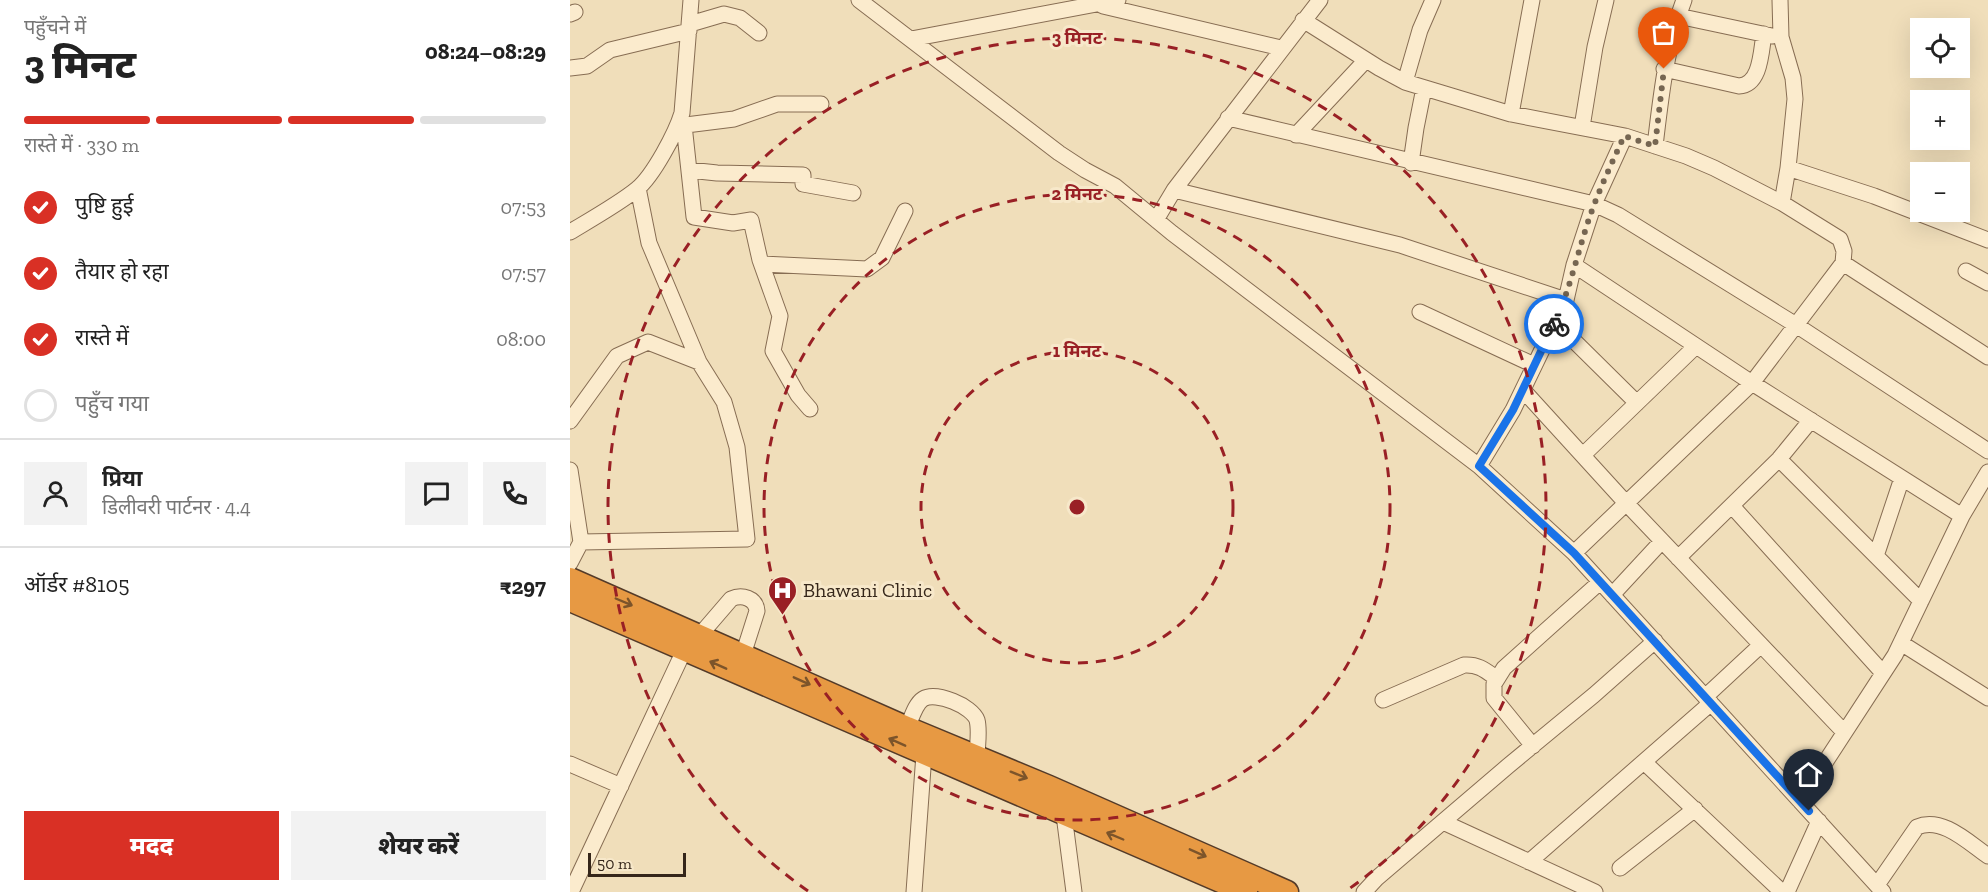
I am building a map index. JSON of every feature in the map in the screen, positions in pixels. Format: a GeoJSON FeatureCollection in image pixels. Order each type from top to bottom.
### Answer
{"type":"FeatureCollection","features":[{"type":"Feature","properties":{"kind":"highway"},"geometry":{"type":"LineString","coordinates":[[570,579],[692,642],[924,754],[1246,892]]}},
{"type":"Feature","properties":{"kind":"highway"},"geometry":{"type":"LineString","coordinates":[[572,606],[743,655],[1287,892]]}},
{"type":"Feature","properties":{"kind":"street"},"geometry":{"type":"LineString","coordinates":[[691,0],[681,125],[694,217],[734,223],[751,220],[762,264],[780,316],[773,351],[798,395],[810,409]]}},
{"type":"Feature","properties":{"kind":"street"},"geometry":{"type":"LineString","coordinates":[[858,0],[1059,153],[1115,186],[1343,364],[1479,466],[1574,553],[1880,889],[1917,827],[1924,824],[1947,828],[1988,856]]}},
{"type":"Feature","properties":{"kind":"street"},"geometry":{"type":"LineString","coordinates":[[911,39],[1080,4],[1118,0]]}},
{"type":"Feature","properties":{"kind":"street"},"geometry":{"type":"LineString","coordinates":[[1156,220],[1174,190],[1320,0]]}},
{"type":"Feature","properties":{"kind":"street"},"geometry":{"type":"LineString","coordinates":[[1405,82],[1420,30],[1433,0]]}},
{"type":"Feature","properties":{"kind":"street"},"geometry":{"type":"LineString","coordinates":[[1511,114],[1532,0]]}},
{"type":"Feature","properties":{"kind":"street"},"geometry":{"type":"LineString","coordinates":[[1582,127],[1606,0]]}},
{"type":"Feature","properties":{"kind":"street"},"geometry":{"type":"LineString","coordinates":[[1655,146],[1664,69],[1684,0]]}},
{"type":"Feature","properties":{"kind":"street"},"geometry":{"type":"LineString","coordinates":[[1780,0],[1781,38],[1793,78],[1795,99],[1782,203]]}},
{"type":"Feature","properties":{"kind":"street"},"geometry":{"type":"LineString","coordinates":[[1097,4],[1281,48]]}},
{"type":"Feature","properties":{"kind":"street"},"geometry":{"type":"LineString","coordinates":[[570,68],[587,66],[610,50],[689,27],[724,14],[740,18],[759,33]]}},
{"type":"Feature","properties":{"kind":"street"},"geometry":{"type":"LineString","coordinates":[[1678,16],[1781,38]]}},
{"type":"Feature","properties":{"kind":"street"},"geometry":{"type":"LineString","coordinates":[[1303,20],[1405,82],[1511,114],[1624,136],[1655,146],[1714,168],[1782,203],[1840,239],[1844,251],[1844,263],[1752,383],[1574,553]]}},
{"type":"Feature","properties":{"kind":"street"},"geometry":{"type":"LineString","coordinates":[[1664,69],[1746,86],[1756,75],[1764,34]]}},
{"type":"Feature","properties":{"kind":"street"},"geometry":{"type":"LineString","coordinates":[[1296,135],[1366,60]]}},
{"type":"Feature","properties":{"kind":"street"},"geometry":{"type":"LineString","coordinates":[[1411,162],[1424,88]]}},
{"type":"Feature","properties":{"kind":"street"},"geometry":{"type":"LineString","coordinates":[[681,125],[734,119],[777,104],[821,104]]}},
{"type":"Feature","properties":{"kind":"street"},"geometry":{"type":"LineString","coordinates":[[1228,118],[1594,204],[1618,215],[1796,325],[1988,451]]}},
{"type":"Feature","properties":{"kind":"street"},"geometry":{"type":"LineString","coordinates":[[570,232],[638,188],[681,125]]}},
{"type":"Feature","properties":{"kind":"street"},"geometry":{"type":"LineString","coordinates":[[1479,466],[1513,410],[1566,300],[1574,265],[1594,204],[1624,136]]}},
{"type":"Feature","properties":{"kind":"street"},"geometry":{"type":"LineString","coordinates":[[1788,168],[1874,195],[1988,240]]}},
{"type":"Feature","properties":{"kind":"street"},"geometry":{"type":"LineString","coordinates":[[689,170],[803,175],[803,184],[853,193]]}},
{"type":"Feature","properties":{"kind":"street"},"geometry":{"type":"LineString","coordinates":[[581,542],[747,539],[737,447],[724,402],[699,362],[649,243],[638,188]]}},
{"type":"Feature","properties":{"kind":"street"},"geometry":{"type":"LineString","coordinates":[[1174,190],[1400,244],[1566,300]]}},
{"type":"Feature","properties":{"kind":"street"},"geometry":{"type":"LineString","coordinates":[[762,264],[867,269],[882,258],[905,211]]}},
{"type":"Feature","properties":{"kind":"street"},"geometry":{"type":"LineString","coordinates":[[1844,263],[1988,357]]}},
{"type":"Feature","properties":{"kind":"street"},"geometry":{"type":"LineString","coordinates":[[1574,265],[1752,383],[1962,516]]}},
{"type":"Feature","properties":{"kind":"street"},"geometry":{"type":"LineString","coordinates":[[1966,271],[1988,283]]}},
{"type":"Feature","properties":{"kind":"street"},"geometry":{"type":"LineString","coordinates":[[1420,312],[1534,365]]}},
{"type":"Feature","properties":{"kind":"street"},"geometry":{"type":"LineString","coordinates":[[1555,322],[1637,403]]}},
{"type":"Feature","properties":{"kind":"street"},"geometry":{"type":"LineString","coordinates":[[570,421],[616,356],[648,342],[699,362]]}},
{"type":"Feature","properties":{"kind":"street"},"geometry":{"type":"LineString","coordinates":[[1583,454],[1696,346]]}},
{"type":"Feature","properties":{"kind":"street"},"geometry":{"type":"LineString","coordinates":[[1523,390],[1662,541],[1844,732]]}},
{"type":"Feature","properties":{"kind":"street"},"geometry":{"type":"LineString","coordinates":[[1678,558],[1779,459],[1811,420]]}},
{"type":"Feature","properties":{"kind":"street"},"geometry":{"type":"LineString","coordinates":[[1779,459],[1921,601]]}},
{"type":"Feature","properties":{"kind":"street"},"geometry":{"type":"LineString","coordinates":[[570,470],[581,542],[570,563]]}},
{"type":"Feature","properties":{"kind":"street"},"geometry":{"type":"LineString","coordinates":[[1800,801],[1901,643],[1962,516],[1988,472]]}},
{"type":"Feature","properties":{"kind":"street"},"geometry":{"type":"LineString","coordinates":[[1876,556],[1902,478]]}},
{"type":"Feature","properties":{"kind":"street"},"geometry":{"type":"LineString","coordinates":[[1732,506],[1883,673]]}},
{"type":"Feature","properties":{"kind":"street"},"geometry":{"type":"LineString","coordinates":[[1612,595],[1662,541]]}},
{"type":"Feature","properties":{"kind":"street"},"geometry":{"type":"LineString","coordinates":[[1533,746],[1494,698],[1496,678],[1504,668],[1600,582]]}},
{"type":"Feature","properties":{"kind":"street"},"geometry":{"type":"LineString","coordinates":[[571,892],[692,642],[731,599],[738,596],[754,601],[757,605],[743,655]]}},
{"type":"Feature","properties":{"kind":"street"},"geometry":{"type":"LineString","coordinates":[[1364,892],[1377,878],[1594,695],[1654,641]]}},
{"type":"Feature","properties":{"kind":"street"},"geometry":{"type":"LineString","coordinates":[[1901,643],[1988,698]]}},
{"type":"Feature","properties":{"kind":"street"},"geometry":{"type":"LineString","coordinates":[[1529,862],[1644,762],[1761,645]]}},
{"type":"Feature","properties":{"kind":"street"},"geometry":{"type":"LineString","coordinates":[[1383,700],[1464,665],[1481,667],[1496,678]]}},
{"type":"Feature","properties":{"kind":"street"},"geometry":{"type":"LineString","coordinates":[[908,728],[919,704],[924,699],[931,696],[957,702],[974,713],[977,722],[977,758]]}},
{"type":"Feature","properties":{"kind":"street"},"geometry":{"type":"LineString","coordinates":[[914,892],[924,754]]}},
{"type":"Feature","properties":{"kind":"street"},"geometry":{"type":"LineString","coordinates":[[1644,762],[1782,892]]}},
{"type":"Feature","properties":{"kind":"street"},"geometry":{"type":"LineString","coordinates":[[570,764],[621,786]]}},
{"type":"Feature","properties":{"kind":"street"},"geometry":{"type":"LineString","coordinates":[[1620,868],[1695,809]]}},
{"type":"Feature","properties":{"kind":"street"},"geometry":{"type":"LineString","coordinates":[[1064,815],[1074,892]]}},
{"type":"Feature","properties":{"kind":"street"},"geometry":{"type":"LineString","coordinates":[[1787,892],[1819,821]]}},
{"type":"Feature","properties":{"kind":"street"},"geometry":{"type":"LineString","coordinates":[[1443,822],[1595,892]]}},
{"type":"Feature","properties":{"kind":"way so far"},"geometry":{"type":"LineString","coordinates":[[1554,324],[1566,300],[1574,265],[1594,204],[1624,136],[1655,146],[1664,69]]}},
{"type":"Feature","properties":{"kind":"place","name":"Bhawani Clinic"},"geometry":{"type":"Point","coordinates":[782,616]}},
{"type":"Feature","properties":{"kind":"route"},"geometry":{"type":"LineString","coordinates":[[1554,324],[1513,410],[1479,466],[1574,553],[1809,811]]}}]}
